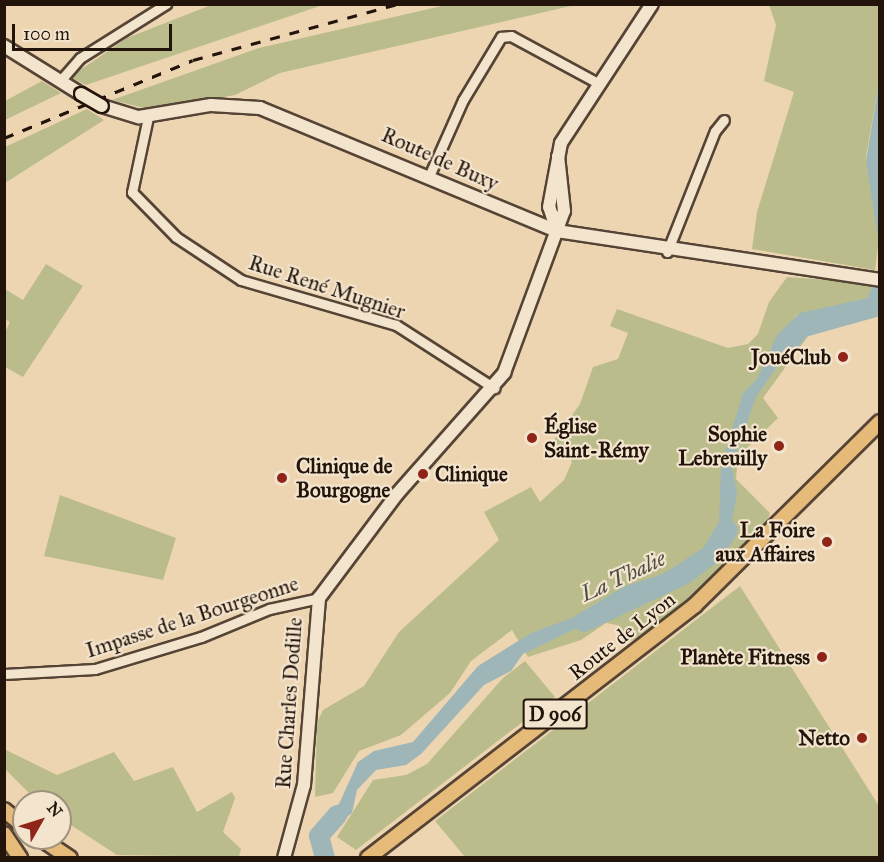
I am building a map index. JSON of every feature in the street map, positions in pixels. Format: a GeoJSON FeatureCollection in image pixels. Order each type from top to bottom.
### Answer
{"type":"FeatureCollection","features":[{"type":"Feature","properties":{"kind":"main road"},"geometry":{"type":"LineString","coordinates":[[557,231],[549,207],[558,156],[572,121],[652,4]]}},
{"type":"Feature","properties":{"kind":"main road","name":"Route de Buxy"},"geometry":{"type":"LineString","coordinates":[[4,46],[102,106],[148,117],[212,105],[260,108],[430,174],[557,231],[667,252],[879,280]]}},
{"type":"Feature","properties":{"kind":"main road","name":"Rue Charles Dodille"},"geometry":{"type":"LineString","coordinates":[[285,857],[304,785],[319,598],[397,494],[494,388],[514,350],[557,231]]}},
{"type":"Feature","properties":{"kind":"main road","name":"Route de Lyon"},"geometry":{"type":"LineString","coordinates":[[368,858],[695,605],[879,422]]}},
{"type":"Feature","properties":{"kind":"main road"},"geometry":{"type":"LineString","coordinates":[[4,834],[20,858]]}},
{"type":"Feature","properties":{"kind":"street"},"geometry":{"type":"LineString","coordinates":[[60,81],[80,58],[166,4]]}},
{"type":"Feature","properties":{"kind":"street"},"geometry":{"type":"LineString","coordinates":[[430,174],[463,100],[501,37],[511,36],[598,83]]}},
{"type":"Feature","properties":{"kind":"street","name":"Rue René Mugnier"},"geometry":{"type":"LineString","coordinates":[[148,117],[132,192],[176,237],[248,282],[396,325],[494,388]]}},
{"type":"Feature","properties":{"kind":"street"},"geometry":{"type":"LineString","coordinates":[[667,252],[715,131],[724,120]]}},
{"type":"Feature","properties":{"kind":"street","name":"Impasse de la Bourgeonne"},"geometry":{"type":"LineString","coordinates":[[4,674],[52,675],[95,669],[201,637],[269,609],[319,598]]}},
{"type":"Feature","properties":{"kind":"green space"},"geometry":{"type":"Polygon","coordinates":[[[211,5],[323,5],[86,85],[70,77],[127,38],[211,5]]]}},
{"type":"Feature","properties":{"kind":"green space"},"geometry":{"type":"Polygon","coordinates":[[[446,5],[575,5],[280,73],[235,95],[152,110],[112,100],[259,48],[446,5]]]}},
{"type":"Feature","properties":{"kind":"green space"},"geometry":{"type":"Polygon","coordinates":[[[769,5],[879,5],[879,82],[866,157],[879,238],[875,270],[752,249],[757,212],[794,92],[764,81],[776,25],[769,5]]]}},
{"type":"Feature","properties":{"kind":"green space"},"geometry":{"type":"Polygon","coordinates":[[[42,81],[61,93],[5,120],[5,101],[42,81]]]}},
{"type":"Feature","properties":{"kind":"green space"},"geometry":{"type":"Polygon","coordinates":[[[87,109],[104,120],[5,183],[5,147],[87,109]]]}},
{"type":"Feature","properties":{"kind":"green space"},"geometry":{"type":"Polygon","coordinates":[[[46,264],[83,286],[23,377],[5,367],[5,332],[10,322],[5,319],[5,289],[23,300],[46,264]]]}},
{"type":"Feature","properties":{"kind":"green space"},"geometry":{"type":"Polygon","coordinates":[[[787,277],[874,283],[867,298],[795,316],[814,328],[763,398],[778,418],[747,448],[737,467],[736,479],[770,513],[764,531],[648,635],[627,642],[617,625],[606,623],[581,640],[528,657],[512,630],[471,661],[450,693],[401,735],[359,751],[333,793],[315,797],[317,723],[323,710],[364,686],[399,632],[499,540],[484,512],[531,487],[540,502],[564,480],[572,462],[554,440],[580,404],[593,367],[618,359],[628,333],[610,326],[617,309],[728,348],[748,344],[758,334],[769,302],[787,277]]]}},
{"type":"Feature","properties":{"kind":"green space"},"geometry":{"type":"Polygon","coordinates":[[[60,495],[176,538],[163,580],[44,556],[60,495]]]}},
{"type":"Feature","properties":{"kind":"green space"},"geometry":{"type":"Polygon","coordinates":[[[740,586],[879,806],[879,857],[465,857],[435,821],[740,586]]]}},
{"type":"Feature","properties":{"kind":"green space"},"geometry":{"type":"Polygon","coordinates":[[[525,661],[555,697],[356,850],[337,837],[373,780],[406,775],[427,764],[503,678],[525,661]]]}},
{"type":"Feature","properties":{"kind":"green space"},"geometry":{"type":"Polygon","coordinates":[[[4,749],[57,775],[114,752],[134,781],[173,767],[197,812],[232,792],[235,798],[223,832],[241,849],[239,857],[117,855],[72,826],[72,790],[26,790],[5,769],[4,749]]]}},
{"type":"Feature","properties":{"kind":"water"},"geometry":{"type":"Polygon","coordinates":[[[879,82],[878,161],[879,244],[866,161],[879,82]]]}},
{"type":"Feature","properties":{"kind":"water"},"geometry":{"type":"Polygon","coordinates":[[[874,283],[879,284],[879,305],[806,325],[756,397],[732,466],[737,494],[731,526],[719,547],[670,583],[523,654],[511,671],[484,685],[421,754],[406,765],[376,770],[357,790],[352,813],[325,834],[312,836],[316,824],[339,804],[358,762],[374,751],[413,742],[478,666],[531,633],[572,618],[623,587],[663,574],[703,548],[719,522],[721,466],[743,393],[757,379],[777,335],[800,313],[867,298],[874,283]]]}},
{"type":"Feature","properties":{"kind":"waterway","name":"La Thalie"},"geometry":{"type":"LineString","coordinates":[[787,346],[800,328],[872,308],[880,300]]}},
{"type":"Feature","properties":{"kind":"waterway","name":"La Thalie"},"geometry":{"type":"LineString","coordinates":[[584,622],[685,574],[713,553],[728,530]]}},
{"type":"Feature","properties":{"kind":"waterway","name":"La Thalie"},"geometry":{"type":"LineString","coordinates":[[325,858],[319,836],[337,815]]}},
{"type":"Feature","properties":{"kind":"railway"},"geometry":{"type":"LineString","coordinates":[[4,138],[193,60],[398,4]]}},
{"type":"Feature","properties":{"kind":"place","name":"JouéClub"},"geometry":{"type":"Point","coordinates":[843,357]}},
{"type":"Feature","properties":{"kind":"place","name":"Église Saint-Rémy"},"geometry":{"type":"Point","coordinates":[532,438]}},
{"type":"Feature","properties":{"kind":"place","name":"Sophie Lebreuilly"},"geometry":{"type":"Point","coordinates":[779,446]}},
{"type":"Feature","properties":{"kind":"place","name":"Clinique"},"geometry":{"type":"Point","coordinates":[423,474]}},
{"type":"Feature","properties":{"kind":"place","name":"Clinique de Bourgogne"},"geometry":{"type":"Point","coordinates":[282,478]}},
{"type":"Feature","properties":{"kind":"place","name":"La Foire aux Affaires"},"geometry":{"type":"Point","coordinates":[827,542]}},
{"type":"Feature","properties":{"kind":"place","name":"Planète Fitness"},"geometry":{"type":"Point","coordinates":[822,657]}},
{"type":"Feature","properties":{"kind":"place","name":"Netto"},"geometry":{"type":"Point","coordinates":[862,738]}}]}
